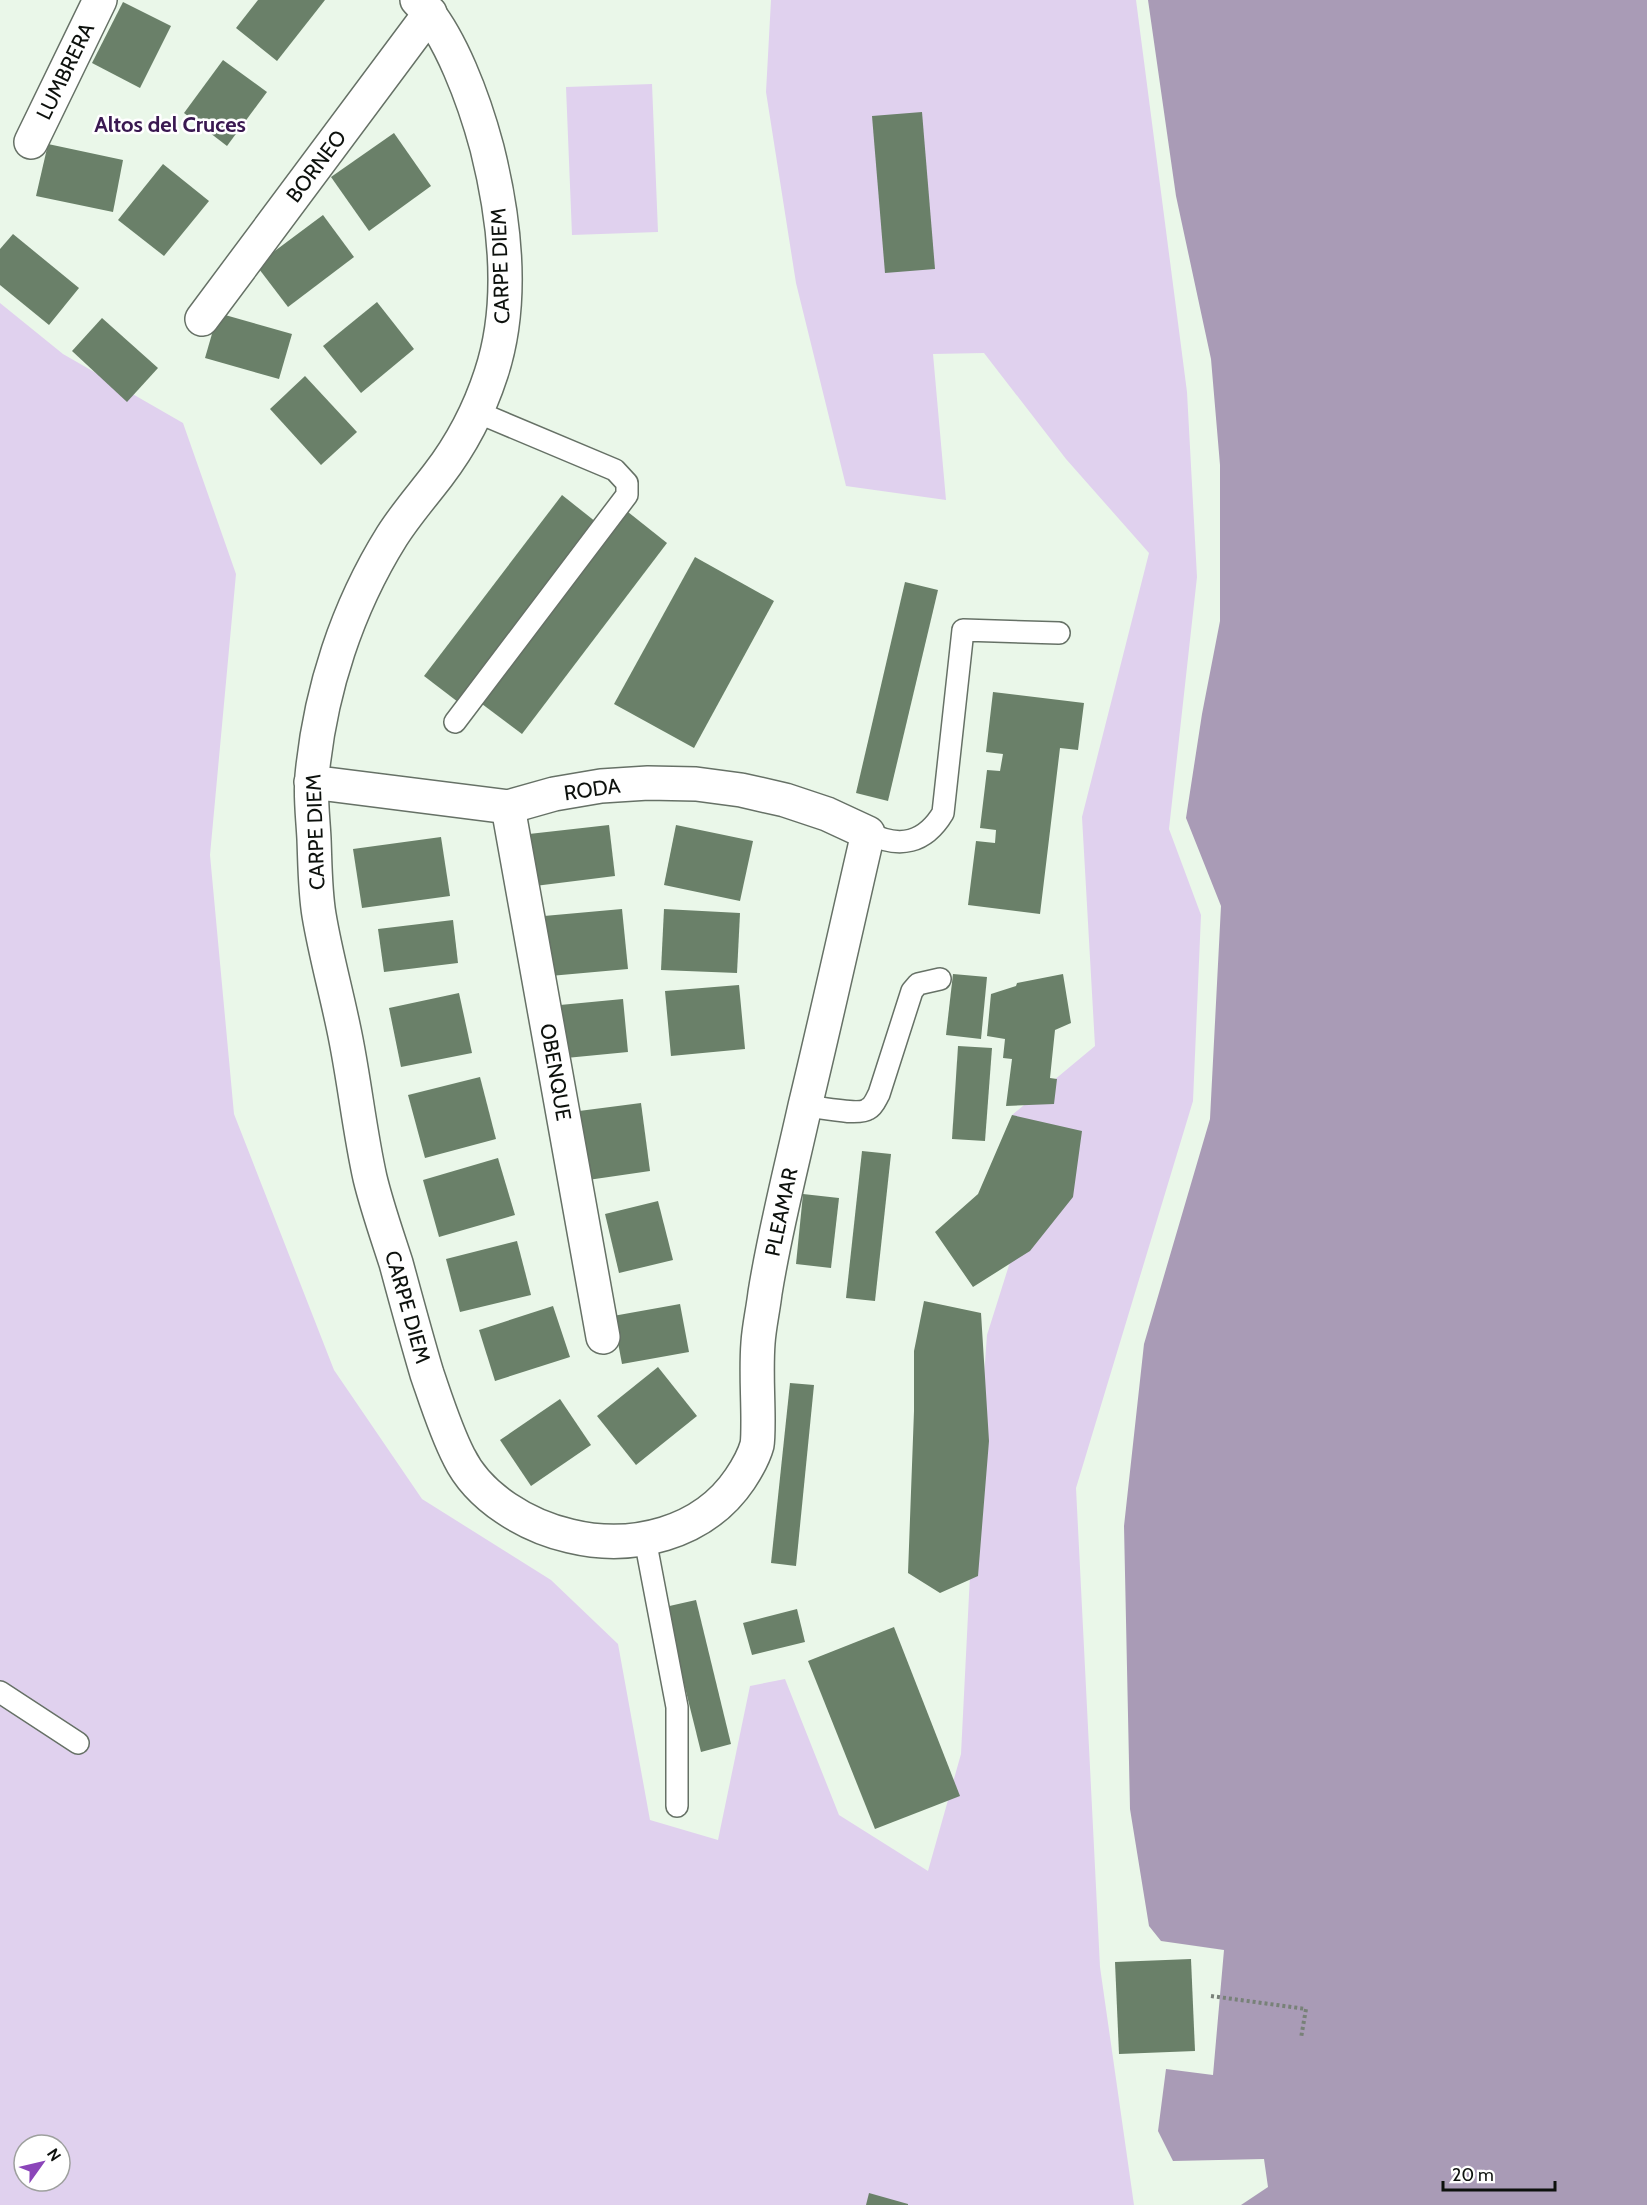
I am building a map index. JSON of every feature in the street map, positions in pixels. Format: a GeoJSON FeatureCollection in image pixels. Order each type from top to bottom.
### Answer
{"type":"FeatureCollection","features":[{"type":"Feature","properties":{"kind":"street","name":"LUMBRERA"},"geometry":{"type":"LineString","coordinates":[[30,142],[100,0]]}},
{"type":"Feature","properties":{"kind":"street","name":"BORNEO"},"geometry":{"type":"LineString","coordinates":[[202,319],[423,6]]}},
{"type":"Feature","properties":{"kind":"street","name":"CARPE DIEM"},"geometry":{"type":"LineString","coordinates":[[423,6],[455,62],[483,134],[494,177],[502,228],[505,279],[503,331],[492,372],[477,412],[454,452],[438,475],[414,502],[390,539],[350,618],[333,666],[320,714],[311,782],[318,910],[346,1038],[370,1178],[428,1377],[460,1461],[493,1498],[533,1524],[561,1534],[589,1540],[645,1539]]}},
{"type":"Feature","properties":{"kind":"street","name":"RODA"},"geometry":{"type":"LineString","coordinates":[[311,782],[508,807],[554,794],[601,786],[648,783],[696,784],[741,790],[784,800],[827,814],[868,833]]}},
{"type":"Feature","properties":{"kind":"street","name":"OBENQUE"},"geometry":{"type":"LineString","coordinates":[[508,807],[603,1337]]}},
{"type":"Feature","properties":{"kind":"street","name":"PLEAMAR"},"geometry":{"type":"LineString","coordinates":[[645,1539],[669,1533],[711,1511],[728,1495],[740,1479],[758,1443],[758,1342],[774,1235],[868,833]]}},
{"type":"Feature","properties":{"kind":"lane"},"geometry":{"type":"LineString","coordinates":[[455,722],[627,495],[628,489],[622,476],[615,470],[477,412]]}},
{"type":"Feature","properties":{"kind":"lane"},"geometry":{"type":"LineString","coordinates":[[868,833],[882,840],[897,843],[912,840],[926,833],[943,813],[963,630],[1059,633]]}},
{"type":"Feature","properties":{"kind":"lane"},"geometry":{"type":"LineString","coordinates":[[806,1106],[855,1112],[866,1111],[874,1105],[912,991],[918,984],[940,979]]}},
{"type":"Feature","properties":{"kind":"lane"},"geometry":{"type":"LineString","coordinates":[[645,1539],[677,1707],[677,1806]]}},
{"type":"Feature","properties":{"kind":"lane"},"geometry":{"type":"LineString","coordinates":[[0,1692],[78,1743]]}},
{"type":"Feature","properties":{"kind":"path"},"geometry":{"type":"LineString","coordinates":[[1211,1996],[1306,2009],[1301,2038]]}},
{"type":"Feature","properties":{"kind":"shaded area"},"geometry":{"type":"Polygon","coordinates":[[[771,0],[1136,0],[1187,392],[1197,577],[1169,829],[1201,915],[1193,1101],[1076,1488],[1100,1967],[1134,2205],[0,2205],[0,303],[63,354],[183,423],[236,574],[210,855],[234,1114],[334,1370],[422,1499],[551,1580],[618,1644],[650,1820],[718,1840],[750,1686],[785,1679],[839,1815],[928,1871],[961,1754],[972,1535],[987,1335],[1010,1262],[1064,1194],[1012,1115],[1095,1046],[1082,817],[1149,553],[1066,459],[984,353],[933,354],[946,500],[846,486],[796,283],[766,92],[771,0]]]}},
{"type":"Feature","properties":{"kind":"shaded area"},"geometry":{"type":"Polygon","coordinates":[[[1148,0],[1647,0],[1647,2205],[1241,2205],[1268,2187],[1264,2159],[1173,2161],[1158,2131],[1166,2069],[1213,2075],[1224,1950],[1161,1941],[1149,1926],[1130,1809],[1124,1526],[1144,1344],[1210,1119],[1221,906],[1186,818],[1202,714],[1220,621],[1220,465],[1211,359],[1176,196],[1148,0]]]}},
{"type":"Feature","properties":{"kind":"shaded area"},"geometry":{"type":"Polygon","coordinates":[[[652,84],[658,232],[572,235],[566,87],[652,84]]]}},
{"type":"Feature","properties":{"kind":"building"},"geometry":{"type":"Polygon","coordinates":[[[258,0],[325,0],[277,61],[236,28],[258,0]]]}},
{"type":"Feature","properties":{"kind":"building"},"geometry":{"type":"Polygon","coordinates":[[[123,2],[171,26],[140,88],[92,63],[123,2]]]}},
{"type":"Feature","properties":{"kind":"building"},"geometry":{"type":"Polygon","coordinates":[[[223,60],[267,92],[227,146],[184,113],[223,60]]]}},
{"type":"Feature","properties":{"kind":"building"},"geometry":{"type":"Polygon","coordinates":[[[922,112],[935,269],[885,273],[872,116],[922,112]]]}},
{"type":"Feature","properties":{"kind":"building"},"geometry":{"type":"Polygon","coordinates":[[[394,133],[431,186],[369,231],[331,177],[394,133]]]}},
{"type":"Feature","properties":{"kind":"building"},"geometry":{"type":"Polygon","coordinates":[[[48,144],[123,160],[113,212],[36,196],[48,144]]]}},
{"type":"Feature","properties":{"kind":"building"},"geometry":{"type":"Polygon","coordinates":[[[163,164],[209,201],[164,256],[118,220],[163,164]]]}},
{"type":"Feature","properties":{"kind":"building"},"geometry":{"type":"Polygon","coordinates":[[[323,215],[354,257],[288,307],[256,265],[323,215]]]}},
{"type":"Feature","properties":{"kind":"building"},"geometry":{"type":"Polygon","coordinates":[[[13,234],[79,288],[49,325],[0,285],[0,249],[13,234]]]}},
{"type":"Feature","properties":{"kind":"building"},"geometry":{"type":"Polygon","coordinates":[[[377,302],[414,349],[361,393],[323,346],[377,302]]]}},
{"type":"Feature","properties":{"kind":"building"},"geometry":{"type":"Polygon","coordinates":[[[218,313],[292,334],[279,379],[205,358],[218,313]]]}},
{"type":"Feature","properties":{"kind":"building"},"geometry":{"type":"Polygon","coordinates":[[[102,318],[158,368],[127,402],[72,351],[102,318]]]}},
{"type":"Feature","properties":{"kind":"building"},"geometry":{"type":"Polygon","coordinates":[[[305,376],[357,432],[321,465],[270,409],[305,376]]]}},
{"type":"Feature","properties":{"kind":"building"},"geometry":{"type":"Polygon","coordinates":[[[562,495],[596,522],[458,702],[424,676],[562,495]]]}},
{"type":"Feature","properties":{"kind":"building"},"geometry":{"type":"Polygon","coordinates":[[[628,512],[667,543],[522,734],[482,704],[628,512]]]}},
{"type":"Feature","properties":{"kind":"building"},"geometry":{"type":"Polygon","coordinates":[[[695,557],[774,601],[694,748],[614,704],[695,557]]]}},
{"type":"Feature","properties":{"kind":"building"},"geometry":{"type":"Polygon","coordinates":[[[905,582],[938,590],[888,801],[856,793],[905,582]]]}},
{"type":"Feature","properties":{"kind":"building"},"geometry":{"type":"Polygon","coordinates":[[[993,692],[1084,703],[1078,750],[1060,748],[1040,914],[968,905],[976,841],[995,843],[996,830],[980,828],[987,770],[1000,771],[1003,754],[986,752],[993,692]]]}},
{"type":"Feature","properties":{"kind":"building"},"geometry":{"type":"Polygon","coordinates":[[[609,825],[615,876],[535,886],[529,834],[609,825]]]}},
{"type":"Feature","properties":{"kind":"building"},"geometry":{"type":"Polygon","coordinates":[[[676,825],[753,841],[740,901],[664,885],[676,825]]]}},
{"type":"Feature","properties":{"kind":"building"},"geometry":{"type":"Polygon","coordinates":[[[441,837],[450,896],[362,908],[353,849],[441,837]]]}},
{"type":"Feature","properties":{"kind":"building"},"geometry":{"type":"Polygon","coordinates":[[[622,909],[628,969],[550,976],[544,916],[622,909]]]}},
{"type":"Feature","properties":{"kind":"building"},"geometry":{"type":"Polygon","coordinates":[[[664,909],[740,913],[737,973],[661,970],[664,909]]]}},
{"type":"Feature","properties":{"kind":"building"},"geometry":{"type":"Polygon","coordinates":[[[453,920],[458,963],[384,972],[378,929],[453,920]]]}},
{"type":"Feature","properties":{"kind":"building"},"geometry":{"type":"Polygon","coordinates":[[[953,974],[987,977],[981,1039],[946,1035],[953,974]]]}},
{"type":"Feature","properties":{"kind":"building"},"geometry":{"type":"Polygon","coordinates":[[[1063,974],[1071,1023],[1055,1030],[1050,1078],[1057,1079],[1054,1104],[1006,1106],[1012,1059],[1003,1058],[1005,1039],[987,1036],[991,994],[1016,986],[1017,983],[1063,974]]]}},
{"type":"Feature","properties":{"kind":"building"},"geometry":{"type":"Polygon","coordinates":[[[739,985],[745,1049],[671,1056],[665,991],[739,985]]]}},
{"type":"Feature","properties":{"kind":"building"},"geometry":{"type":"Polygon","coordinates":[[[459,993],[472,1053],[401,1067],[389,1008],[459,993]]]}},
{"type":"Feature","properties":{"kind":"building"},"geometry":{"type":"Polygon","coordinates":[[[623,999],[628,1052],[566,1058],[560,1005],[623,999]]]}},
{"type":"Feature","properties":{"kind":"building"},"geometry":{"type":"Polygon","coordinates":[[[958,1046],[992,1048],[985,1141],[952,1139],[958,1046]]]}},
{"type":"Feature","properties":{"kind":"building"},"geometry":{"type":"Polygon","coordinates":[[[480,1077],[496,1139],[425,1158],[408,1095],[480,1077]]]}},
{"type":"Feature","properties":{"kind":"building"},"geometry":{"type":"Polygon","coordinates":[[[641,1103],[650,1171],[588,1180],[579,1111],[641,1103]]]}},
{"type":"Feature","properties":{"kind":"building"},"geometry":{"type":"Polygon","coordinates":[[[1012,1115],[1082,1131],[1073,1197],[1030,1251],[973,1287],[935,1232],[978,1194],[1012,1115]]]}},
{"type":"Feature","properties":{"kind":"building"},"geometry":{"type":"Polygon","coordinates":[[[862,1151],[891,1154],[875,1301],[846,1298],[862,1151]]]}},
{"type":"Feature","properties":{"kind":"building"},"geometry":{"type":"Polygon","coordinates":[[[498,1158],[515,1215],[439,1237],[423,1180],[498,1158]]]}},
{"type":"Feature","properties":{"kind":"building"},"geometry":{"type":"Polygon","coordinates":[[[803,1194],[839,1198],[831,1268],[796,1264],[803,1194]]]}},
{"type":"Feature","properties":{"kind":"building"},"geometry":{"type":"Polygon","coordinates":[[[658,1201],[673,1260],[619,1273],[605,1214],[658,1201]]]}},
{"type":"Feature","properties":{"kind":"building"},"geometry":{"type":"Polygon","coordinates":[[[517,1241],[531,1295],[460,1312],[446,1259],[517,1241]]]}},
{"type":"Feature","properties":{"kind":"building"},"geometry":{"type":"Polygon","coordinates":[[[924,1301],[981,1313],[989,1441],[978,1576],[940,1593],[908,1573],[914,1351],[924,1301]]]}},
{"type":"Feature","properties":{"kind":"building"},"geometry":{"type":"Polygon","coordinates":[[[680,1304],[689,1352],[622,1364],[613,1316],[680,1304]]]}},
{"type":"Feature","properties":{"kind":"building"},"geometry":{"type":"Polygon","coordinates":[[[553,1306],[570,1357],[495,1381],[479,1330],[553,1306]]]}},
{"type":"Feature","properties":{"kind":"building"},"geometry":{"type":"Polygon","coordinates":[[[658,1367],[697,1416],[636,1465],[597,1416],[658,1367]]]}},
{"type":"Feature","properties":{"kind":"building"},"geometry":{"type":"Polygon","coordinates":[[[790,1383],[814,1385],[796,1566],[771,1563],[790,1383]]]}},
{"type":"Feature","properties":{"kind":"building"},"geometry":{"type":"Polygon","coordinates":[[[560,1399],[591,1445],[531,1486],[500,1440],[560,1399]]]}},
{"type":"Feature","properties":{"kind":"building"},"geometry":{"type":"Polygon","coordinates":[[[696,1600],[731,1744],[701,1752],[665,1607],[696,1600]]]}},
{"type":"Feature","properties":{"kind":"building"},"geometry":{"type":"Polygon","coordinates":[[[797,1609],[805,1642],[752,1655],[743,1623],[797,1609]]]}},
{"type":"Feature","properties":{"kind":"building"},"geometry":{"type":"Polygon","coordinates":[[[894,1627],[960,1796],[875,1829],[808,1661],[894,1627]]]}},
{"type":"Feature","properties":{"kind":"building"},"geometry":{"type":"Polygon","coordinates":[[[1191,1959],[1195,2051],[1119,2054],[1115,1962],[1191,1959]]]}},
{"type":"Feature","properties":{"kind":"building"},"geometry":{"type":"Polygon","coordinates":[[[869,2193],[908,2204],[908,2205],[866,2205],[869,2193]]]}},
{"type":"Feature","properties":{"kind":"district","name":"Altos del Cruces"},"geometry":{"type":"Point","coordinates":[170,124]}}]}
